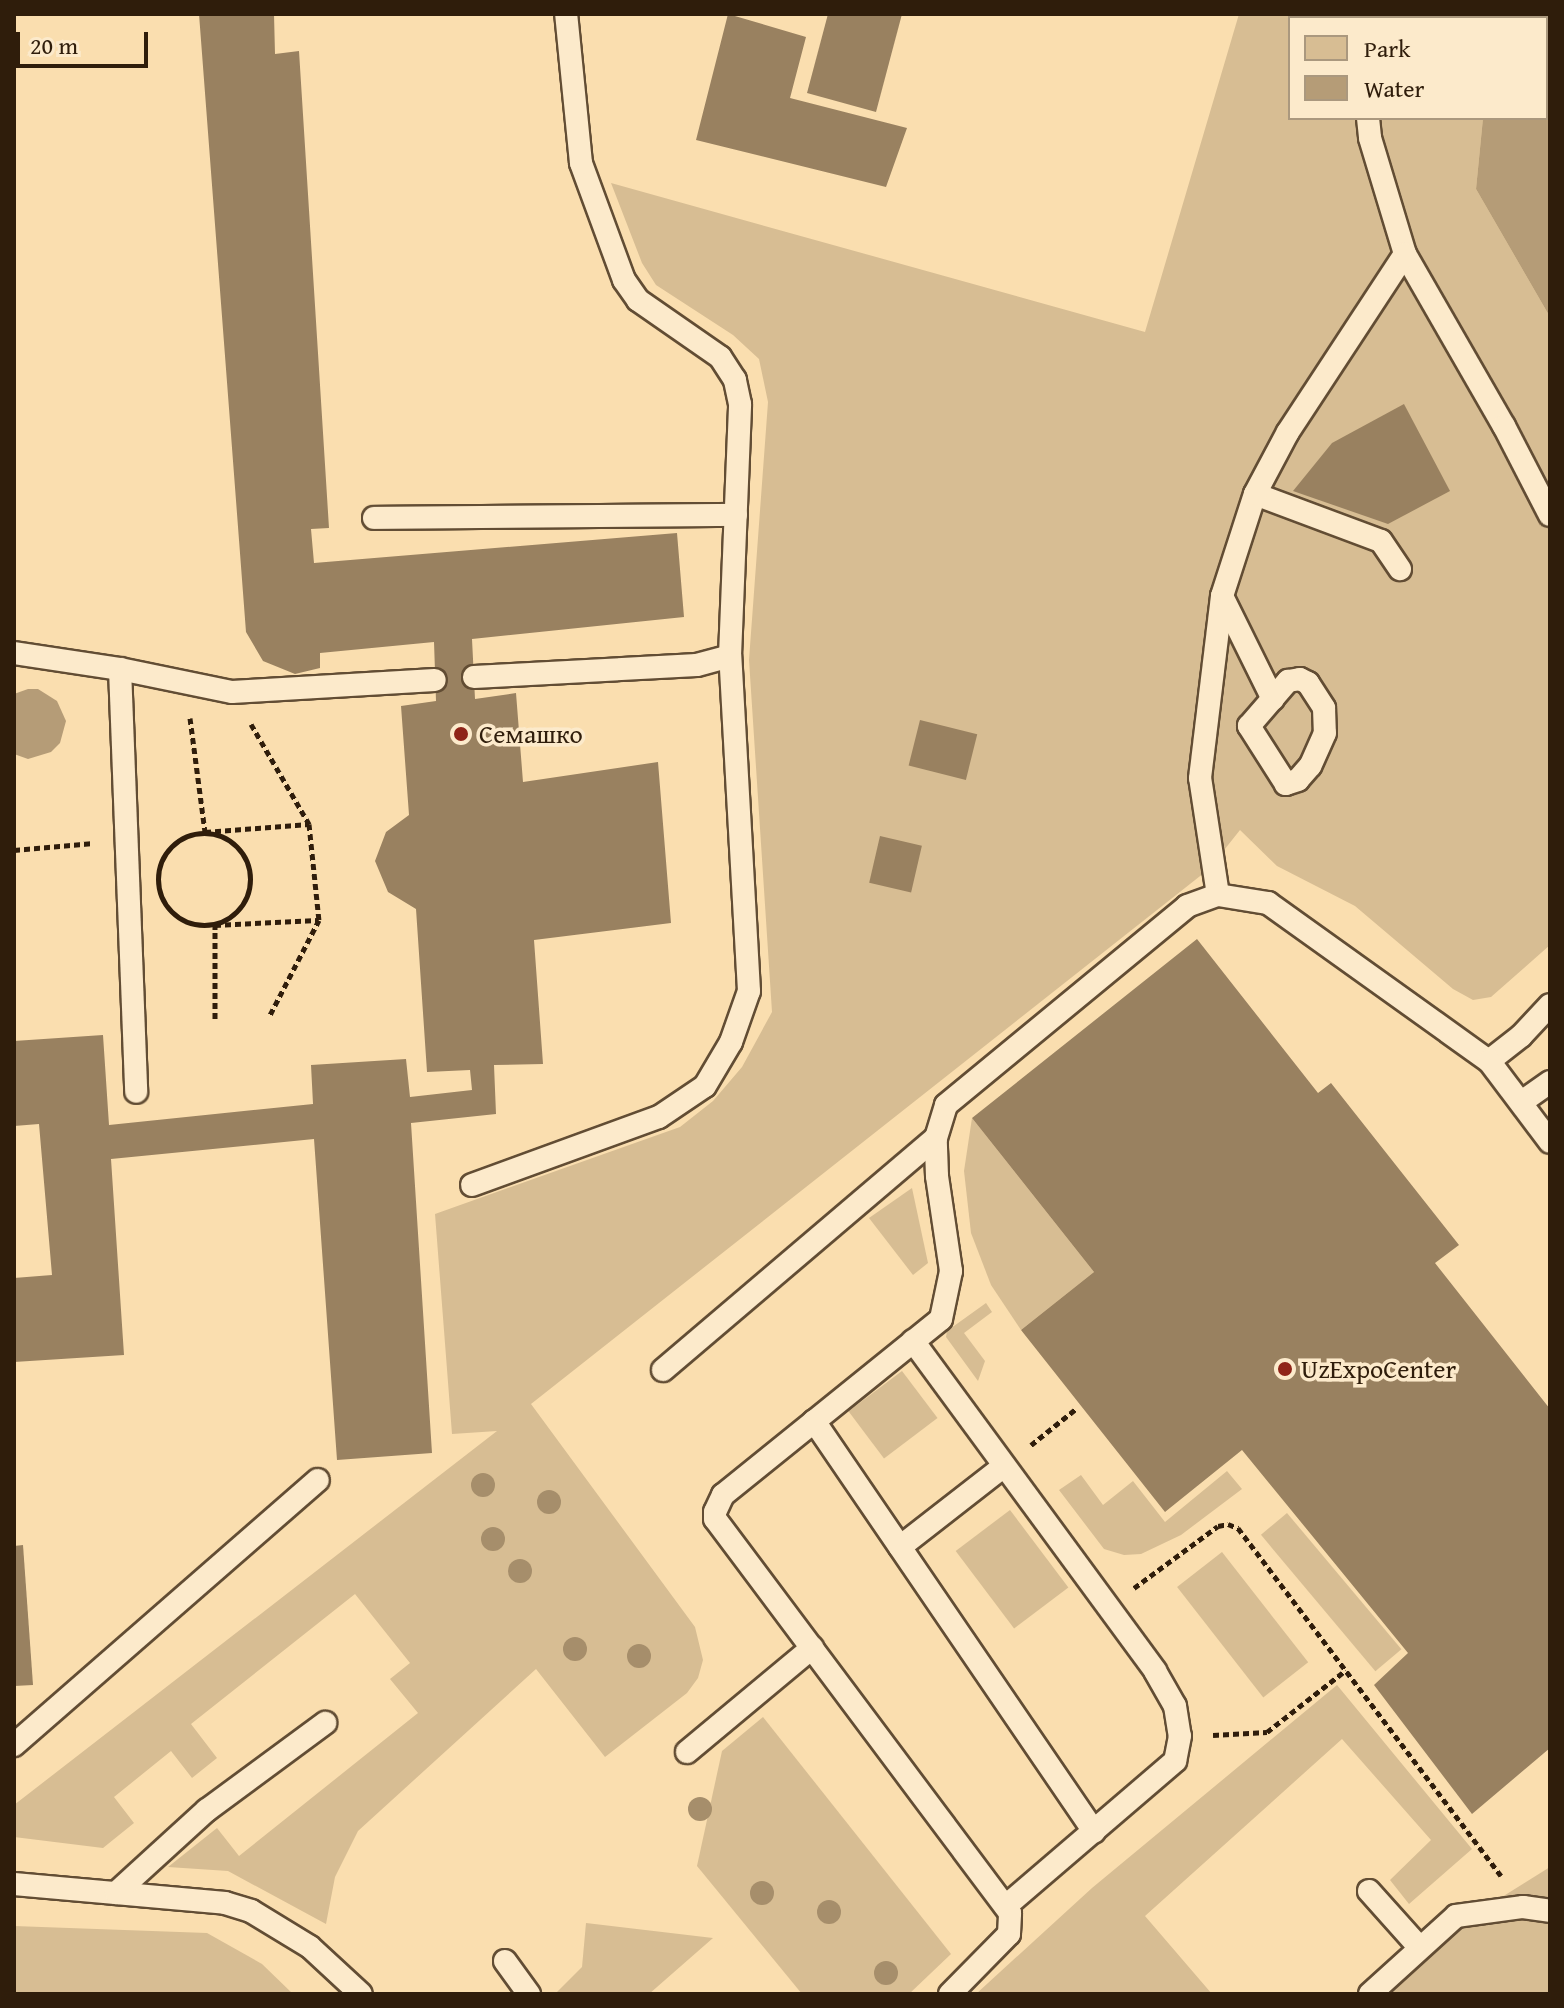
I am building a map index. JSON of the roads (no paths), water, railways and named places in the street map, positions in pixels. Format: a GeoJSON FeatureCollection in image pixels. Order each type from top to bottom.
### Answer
{"type":"FeatureCollection","features":[{"type":"Feature","properties":{"kind":"lane"},"geometry":{"type":"LineString","coordinates":[[472,1185],[659,1117],[705,1086],[731,1042],[749,991],[730,656],[740,404],[735,380],[720,357],[638,300],[624,280],[581,163],[566,14]]}},
{"type":"Feature","properties":{"kind":"lane"},"geometry":{"type":"LineString","coordinates":[[1368,120],[1370,138],[1405,254],[1504,426],[1550,515]]}},
{"type":"Feature","properties":{"kind":"lane"},"geometry":{"type":"LineString","coordinates":[[1218,895],[1200,778],[1222,596],[1255,494],[1288,432],[1405,254]]}},
{"type":"Feature","properties":{"kind":"lane"},"geometry":{"type":"LineString","coordinates":[[1255,494],[1381,541],[1400,569]]}},
{"type":"Feature","properties":{"kind":"lane"},"geometry":{"type":"LineString","coordinates":[[374,518],[736,515]]}},
{"type":"Feature","properties":{"kind":"lane"},"geometry":{"type":"LineString","coordinates":[[1222,596],[1273,699]]}},
{"type":"Feature","properties":{"kind":"lane"},"geometry":{"type":"LineString","coordinates":[[14,653],[120,669],[232,692],[435,680]]}},
{"type":"Feature","properties":{"kind":"lane"},"geometry":{"type":"LineString","coordinates":[[474,677],[697,665],[730,656]]}},
{"type":"Feature","properties":{"kind":"lane"},"geometry":{"type":"LineString","coordinates":[[120,669],[136,1092]]}},
{"type":"Feature","properties":{"kind":"lane"},"geometry":{"type":"LineString","coordinates":[[950,1994],[1009,1934],[1012,1919],[1006,1906],[715,1519],[723,1495],[941,1319],[951,1271],[937,1176],[936,1138],[946,1105],[1187,906],[1218,895],[1268,903],[1489,1061],[1523,1101],[1550,1142]]}},
{"type":"Feature","properties":{"kind":"lane"},"geometry":{"type":"LineString","coordinates":[[1489,1061],[1521,1036],[1550,1005]]}},
{"type":"Feature","properties":{"kind":"lane"},"geometry":{"type":"LineString","coordinates":[[1523,1101],[1550,1082]]}},
{"type":"Feature","properties":{"kind":"lane"},"geometry":{"type":"LineString","coordinates":[[663,1370],[936,1138]]}},
{"type":"Feature","properties":{"kind":"lane"},"geometry":{"type":"LineString","coordinates":[[913,1341],[1155,1671],[1175,1706],[1180,1736],[1175,1761],[1006,1906]]}},
{"type":"Feature","properties":{"kind":"lane"},"geometry":{"type":"LineString","coordinates":[[814,1421],[1094,1832]]}},
{"type":"Feature","properties":{"kind":"lane"},"geometry":{"type":"LineString","coordinates":[[900,1547],[1004,1466]]}},
{"type":"Feature","properties":{"kind":"lane"},"geometry":{"type":"LineString","coordinates":[[14,1745],[318,1480]]}},
{"type":"Feature","properties":{"kind":"lane"},"geometry":{"type":"LineString","coordinates":[[687,1752],[812,1648]]}},
{"type":"Feature","properties":{"kind":"lane"},"geometry":{"type":"LineString","coordinates":[[116,1893],[207,1810],[325,1723]]}},
{"type":"Feature","properties":{"kind":"lane"},"geometry":{"type":"LineString","coordinates":[[14,1884],[225,1903],[251,1911],[310,1947],[361,1994]]}},
{"type":"Feature","properties":{"kind":"lane"},"geometry":{"type":"LineString","coordinates":[[1369,1891],[1420,1948]]}},
{"type":"Feature","properties":{"kind":"lane"},"geometry":{"type":"LineString","coordinates":[[1370,1994],[1456,1916],[1523,1907],[1550,1911]]}},
{"type":"Feature","properties":{"kind":"lane"},"geometry":{"type":"LineString","coordinates":[[505,1961],[529,1994]]}},
{"type":"Feature","properties":{"kind":"water"},"geometry":{"type":"Polygon","coordinates":[[[1550,14],[1550,317],[1476,189],[1483,120],[1548,120],[1548,16],[1492,16],[1550,14]]]}},
{"type":"Feature","properties":{"kind":"water"},"geometry":{"type":"Polygon","coordinates":[[[38,689],[57,701],[66,721],[60,743],[51,752],[28,759],[14,754],[14,694],[38,689]]]}},
{"type":"Feature","properties":{"kind":"place","name":"Семашко"},"geometry":{"type":"Point","coordinates":[461,734]}},
{"type":"Feature","properties":{"kind":"place","name":"UzExpoCenter"},"geometry":{"type":"Point","coordinates":[1285,1369]}}]}
